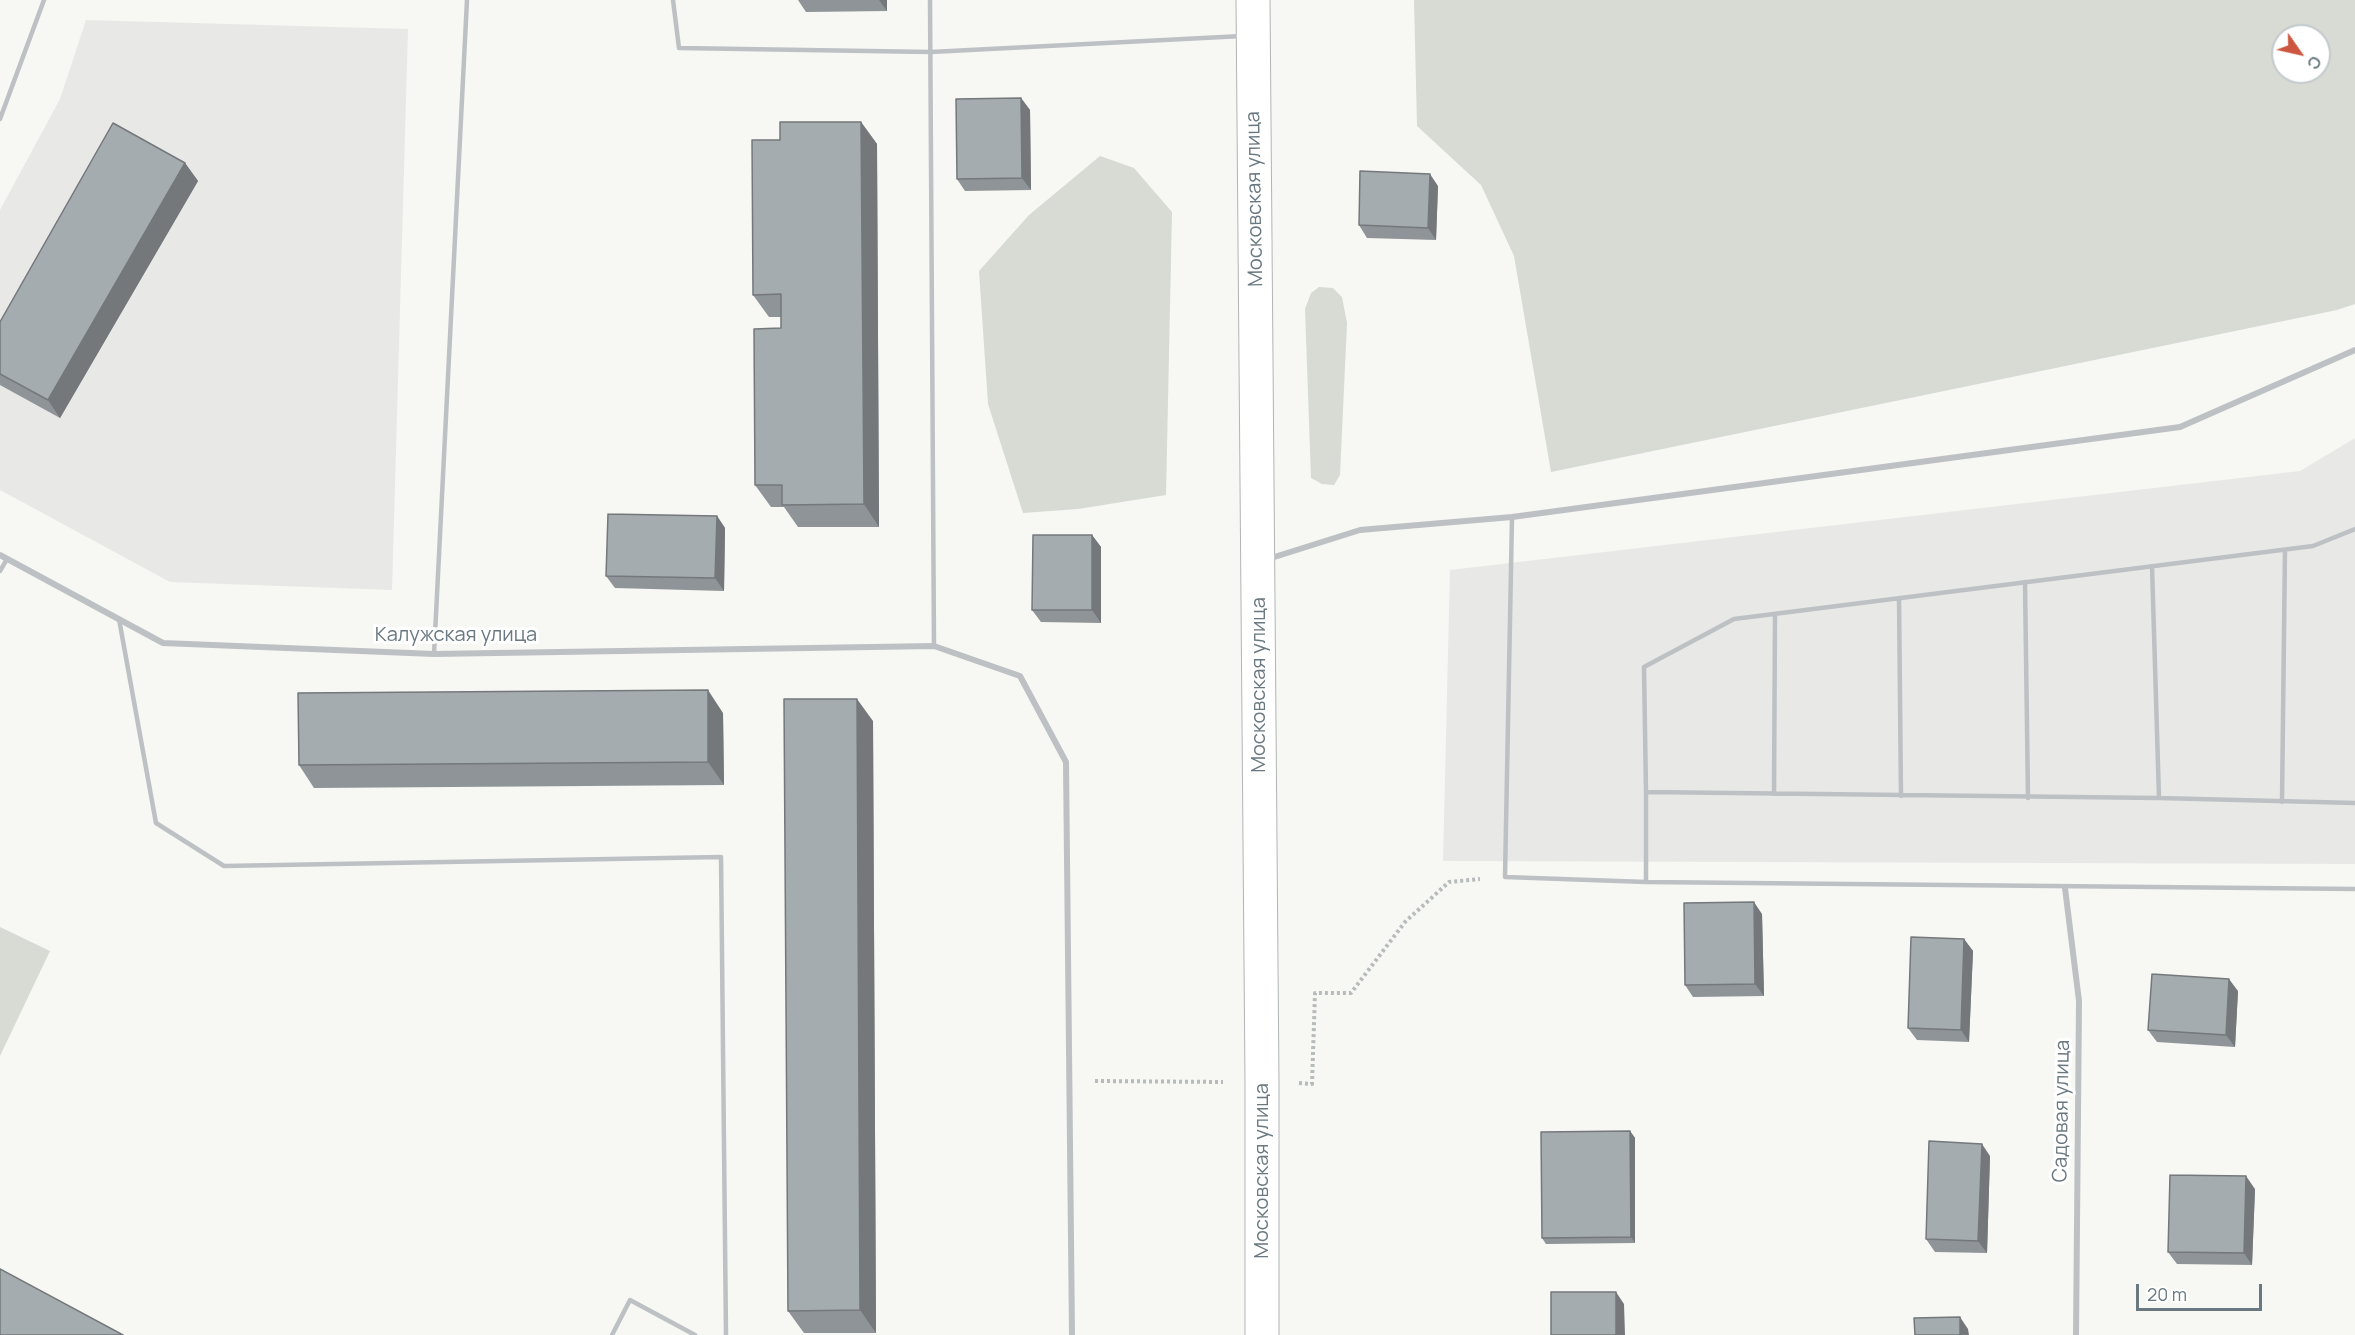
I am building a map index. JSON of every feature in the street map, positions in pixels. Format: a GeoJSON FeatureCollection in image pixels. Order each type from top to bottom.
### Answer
{"type":"FeatureCollection","features":[{"type":"Feature","properties":{"kind":"highway","name":"Московская улица"},"geometry":{"type":"LineString","coordinates":[[1253,0],[1262,1335]]}},
{"type":"Feature","properties":{"kind":"street"},"geometry":{"type":"LineString","coordinates":[[1258,562],[1360,530],[1512,517],[2180,427],[2355,350]]}},
{"type":"Feature","properties":{"kind":"street","name":"Калужская улица"},"geometry":{"type":"LineString","coordinates":[[0,555],[163,643],[434,654],[934,646]]}},
{"type":"Feature","properties":{"kind":"street"},"geometry":{"type":"LineString","coordinates":[[934,646],[1020,676],[1066,762],[1072,1335]]}},
{"type":"Feature","properties":{"kind":"street","name":"Садовая улица"},"geometry":{"type":"LineString","coordinates":[[2066,888],[2079,1001],[2076,1335]]}},
{"type":"Feature","properties":{"kind":"lane"},"geometry":{"type":"LineString","coordinates":[[0,119],[44,0]]}},
{"type":"Feature","properties":{"kind":"lane"},"geometry":{"type":"LineString","coordinates":[[434,654],[467,0]]}},
{"type":"Feature","properties":{"kind":"lane"},"geometry":{"type":"LineString","coordinates":[[673,0],[679,48],[931,52],[1254,35]]}},
{"type":"Feature","properties":{"kind":"lane"},"geometry":{"type":"LineString","coordinates":[[930,0],[934,646]]}},
{"type":"Feature","properties":{"kind":"lane"},"geometry":{"type":"LineString","coordinates":[[1512,517],[1505,877],[1646,882],[2066,888],[2355,889]]}},
{"type":"Feature","properties":{"kind":"lane"},"geometry":{"type":"LineString","coordinates":[[1646,882],[1644,667],[1734,619],[2313,546],[2355,529]]}},
{"type":"Feature","properties":{"kind":"lane"},"geometry":{"type":"LineString","coordinates":[[2282,802],[2285,550]]}},
{"type":"Feature","properties":{"kind":"lane"},"geometry":{"type":"LineString","coordinates":[[0,571],[7,559]]}},
{"type":"Feature","properties":{"kind":"lane"},"geometry":{"type":"LineString","coordinates":[[2152,566],[2158,798]]}},
{"type":"Feature","properties":{"kind":"lane"},"geometry":{"type":"LineString","coordinates":[[2025,582],[2028,798]]}},
{"type":"Feature","properties":{"kind":"lane"},"geometry":{"type":"LineString","coordinates":[[1899,598],[1901,796]]}},
{"type":"Feature","properties":{"kind":"lane"},"geometry":{"type":"LineString","coordinates":[[1774,794],[1775,614]]}},
{"type":"Feature","properties":{"kind":"lane"},"geometry":{"type":"LineString","coordinates":[[118,617],[156,823],[224,866],[721,857],[726,1335]]}},
{"type":"Feature","properties":{"kind":"lane"},"geometry":{"type":"LineString","coordinates":[[1646,792],[2158,798],[2355,803]]}},
{"type":"Feature","properties":{"kind":"lane"},"geometry":{"type":"LineString","coordinates":[[612,1335],[630,1300],[695,1335]]}},
{"type":"Feature","properties":{"kind":"shaded area"},"geometry":{"type":"Polygon","coordinates":[[[1414,0],[2355,0],[2355,304],[2337,310],[1551,472],[1514,256],[1481,185],[1417,126],[1414,0]]]}},
{"type":"Feature","properties":{"kind":"shaded area"},"geometry":{"type":"Polygon","coordinates":[[[86,20],[408,29],[392,590],[170,582],[0,490],[0,210],[60,99],[86,20]]]}},
{"type":"Feature","properties":{"kind":"shaded area"},"geometry":{"type":"Polygon","coordinates":[[[1100,156],[1134,168],[1172,212],[1166,495],[1078,509],[1023,513],[988,404],[979,271],[1029,215],[1100,156]]]}},
{"type":"Feature","properties":{"kind":"shaded area"},"geometry":{"type":"Polygon","coordinates":[[[1319,287],[1333,288],[1342,297],[1347,323],[1340,475],[1334,485],[1322,484],[1311,478],[1305,309],[1311,293],[1319,287]]]}},
{"type":"Feature","properties":{"kind":"shaded area"},"geometry":{"type":"Polygon","coordinates":[[[2355,438],[2355,864],[1443,861],[1450,570],[2300,471],[2355,438]]]}},
{"type":"Feature","properties":{"kind":"shaded area"},"geometry":{"type":"Polygon","coordinates":[[[0,927],[50,951],[0,1056],[0,927]]]}},
{"type":"Feature","properties":{"kind":"building"},"geometry":{"type":"Polygon","coordinates":[[[1021,98],[1022,178],[957,179],[956,99],[1021,98]]]}},
{"type":"Feature","properties":{"kind":"building"},"geometry":{"type":"Polygon","coordinates":[[[780,122],[861,122],[864,504],[782,505],[782,485],[755,485],[754,329],[781,328],[781,294],[753,295],[752,140],[780,140],[780,122]]]}},
{"type":"Feature","properties":{"kind":"building"},"geometry":{"type":"Polygon","coordinates":[[[113,123],[185,163],[48,400],[0,374],[0,322],[113,123]]]}},
{"type":"Feature","properties":{"kind":"building"},"geometry":{"type":"Polygon","coordinates":[[[1360,171],[1430,174],[1428,228],[1359,225],[1360,171]]]}},
{"type":"Feature","properties":{"kind":"building"},"geometry":{"type":"Polygon","coordinates":[[[608,514],[717,516],[715,578],[606,576],[608,514]]]}},
{"type":"Feature","properties":{"kind":"building"},"geometry":{"type":"Polygon","coordinates":[[[1033,535],[1092,535],[1092,610],[1032,610],[1033,535]]]}},
{"type":"Feature","properties":{"kind":"building"},"geometry":{"type":"Polygon","coordinates":[[[708,690],[708,762],[299,765],[298,693],[708,690]]]}},
{"type":"Feature","properties":{"kind":"building"},"geometry":{"type":"Polygon","coordinates":[[[784,699],[857,699],[860,1310],[788,1311],[784,699]]]}},
{"type":"Feature","properties":{"kind":"building"},"geometry":{"type":"Polygon","coordinates":[[[1754,902],[1755,984],[1685,985],[1684,903],[1754,902]]]}},
{"type":"Feature","properties":{"kind":"building"},"geometry":{"type":"Polygon","coordinates":[[[1911,937],[1964,939],[1961,1030],[1908,1028],[1911,937]]]}},
{"type":"Feature","properties":{"kind":"building"},"geometry":{"type":"Polygon","coordinates":[[[2152,974],[2229,979],[2226,1035],[2148,1030],[2152,974]]]}},
{"type":"Feature","properties":{"kind":"building"},"geometry":{"type":"Polygon","coordinates":[[[1630,1131],[1631,1237],[1542,1238],[1541,1132],[1630,1131]]]}},
{"type":"Feature","properties":{"kind":"building"},"geometry":{"type":"Polygon","coordinates":[[[1929,1141],[1982,1144],[1978,1241],[1926,1239],[1929,1141]]]}},
{"type":"Feature","properties":{"kind":"building"},"geometry":{"type":"Polygon","coordinates":[[[2170,1175],[2246,1176],[2244,1253],[2168,1252],[2170,1175]]]}},
{"type":"Feature","properties":{"kind":"building"},"geometry":{"type":"Polygon","coordinates":[[[0,1269],[123,1335],[0,1335],[0,1269]]]}},
{"type":"Feature","properties":{"kind":"building"},"geometry":{"type":"Polygon","coordinates":[[[1551,1292],[1616,1292],[1616,1335],[1551,1335],[1551,1292]]]}},
{"type":"Feature","properties":{"kind":"building"},"geometry":{"type":"Polygon","coordinates":[[[1960,1317],[1960,1335],[1915,1335],[1914,1318],[1960,1317]]]}}]}
